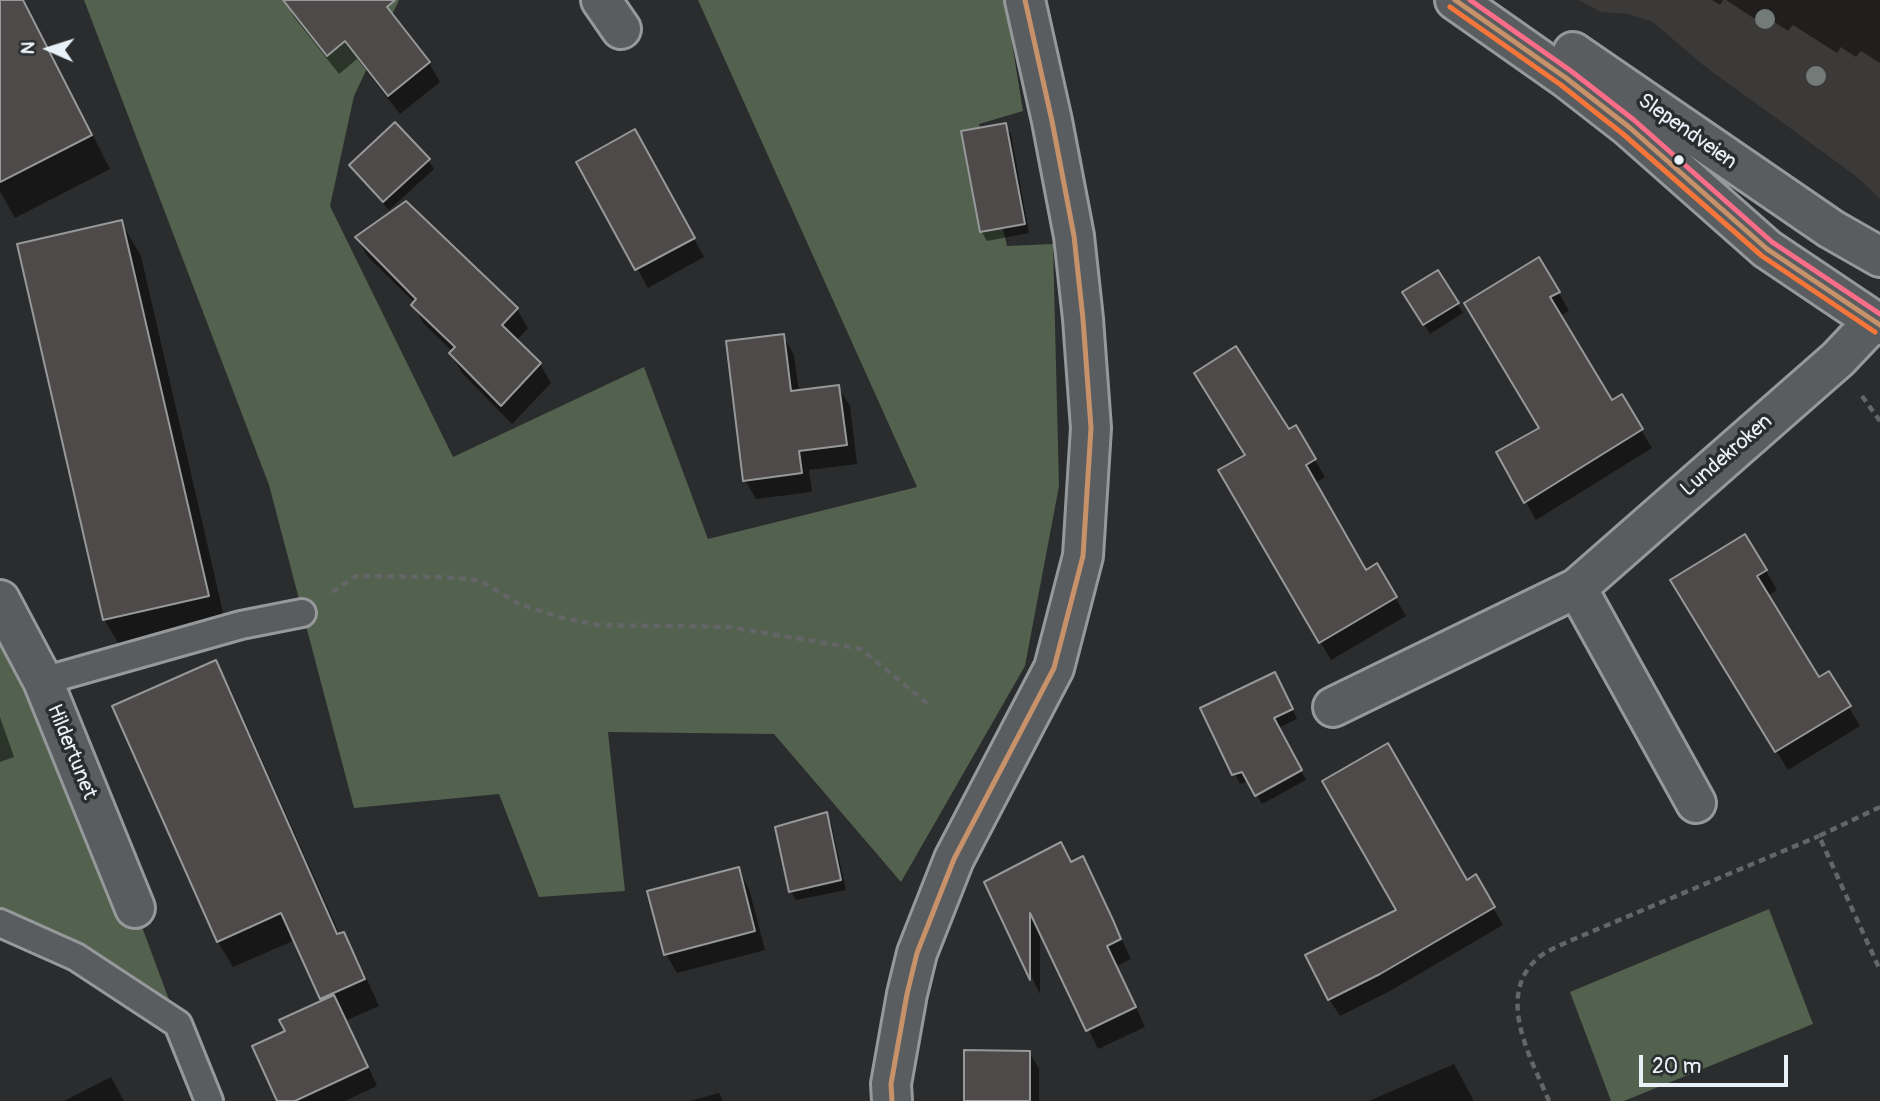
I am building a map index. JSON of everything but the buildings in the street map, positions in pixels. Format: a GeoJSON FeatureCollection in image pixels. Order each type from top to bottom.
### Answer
{"type":"FeatureCollection","features":[{"type":"Feature","properties":{"kind":"street"},"geometry":{"type":"LineString","coordinates":[[892,1101],[891,1084],[917,953],[954,859],[1054,668],[1083,556],[1091,428],[1083,320],[1074,236],[1025,0]]}},
{"type":"Feature","properties":{"kind":"street","name":"Slependveien"},"geometry":{"type":"LineString","coordinates":[[1455,0],[1536,56],[1629,127],[1768,249],[1877,323]]}},
{"type":"Feature","properties":{"kind":"street","name":"Slependveien"},"geometry":{"type":"LineString","coordinates":[[1499,0],[1830,229],[1880,257]]}},
{"type":"Feature","properties":{"kind":"street","name":"Lundekroken"},"geometry":{"type":"LineString","coordinates":[[1333,706],[1577,588],[1877,323]]}},
{"type":"Feature","properties":{"kind":"street"},"geometry":{"type":"LineString","coordinates":[[1577,588],[1696,803]]}},
{"type":"Feature","properties":{"kind":"street","name":"Hildertunet"},"geometry":{"type":"LineString","coordinates":[[0,600],[43,681],[135,908]]}},
{"type":"Feature","properties":{"kind":"lane"},"geometry":{"type":"LineString","coordinates":[[43,681],[241,625],[302,613]]}},
{"type":"Feature","properties":{"kind":"lane"},"geometry":{"type":"LineString","coordinates":[[0,923],[76,957],[177,1024],[209,1101]]}},
{"type":"Feature","properties":{"kind":"path"},"geometry":{"type":"LineString","coordinates":[[302,613],[356,576],[479,580],[519,604],[563,618],[598,625],[729,627],[861,649],[929,705]]}},
{"type":"Feature","properties":{"kind":"path"},"geometry":{"type":"LineString","coordinates":[[1549,1101],[1522,1037],[1517,1012],[1519,990],[1527,970],[1539,957],[1567,942],[1819,836],[1880,807]]}},
{"type":"Feature","properties":{"kind":"path"},"geometry":{"type":"LineString","coordinates":[[1819,836],[1880,970]]}},
{"type":"Feature","properties":{"kind":"shaded area"},"geometry":{"type":"Polygon","coordinates":[[[1579,0],[1880,0],[1880,199],[1856,176],[1703,65],[1653,22],[1628,14],[1601,12],[1579,0]]]}},
{"type":"Feature","properties":{"kind":"green space"},"geometry":{"type":"Polygon","coordinates":[[[84,0],[399,0],[354,96],[330,206],[453,457],[644,367],[708,539],[917,487],[698,0],[1005,0],[1023,111],[979,124],[1007,246],[1053,244],[1059,486],[1025,666],[901,882],[774,734],[608,732],[625,891],[539,897],[499,794],[354,808],[269,485],[84,0]]]}},
{"type":"Feature","properties":{"kind":"green space"},"geometry":{"type":"Polygon","coordinates":[[[0,600],[135,908],[178,1024],[0,923],[0,600]]]}},
{"type":"Feature","properties":{"kind":"green space"},"geometry":{"type":"Polygon","coordinates":[[[1769,909],[1813,1024],[1624,1101],[1611,1101],[1570,992],[1769,909]]]}},
{"type":"Feature","properties":{"kind":"transit line"},"geometry":{"type":"LineString","coordinates":[[892,1101],[891,1084],[917,953],[954,859],[1054,668],[1083,556],[1091,428],[1083,319],[1074,236],[1025,0]]}},
{"type":"Feature","properties":{"kind":"transit line"},"geometry":{"type":"LineString","coordinates":[[1455,0],[1566,78],[1629,127],[1767,249],[1880,325]]}},
{"type":"Feature","properties":{"kind":"transit line"},"geometry":{"type":"LineString","coordinates":[[1470,0],[1571,71],[1634,120],[1772,242],[1880,314]]}},
{"type":"Feature","properties":{"kind":"transit line"},"geometry":{"type":"LineString","coordinates":[[1450,7],[1561,85],[1623,134],[1762,256],[1875,332]]}}]}
